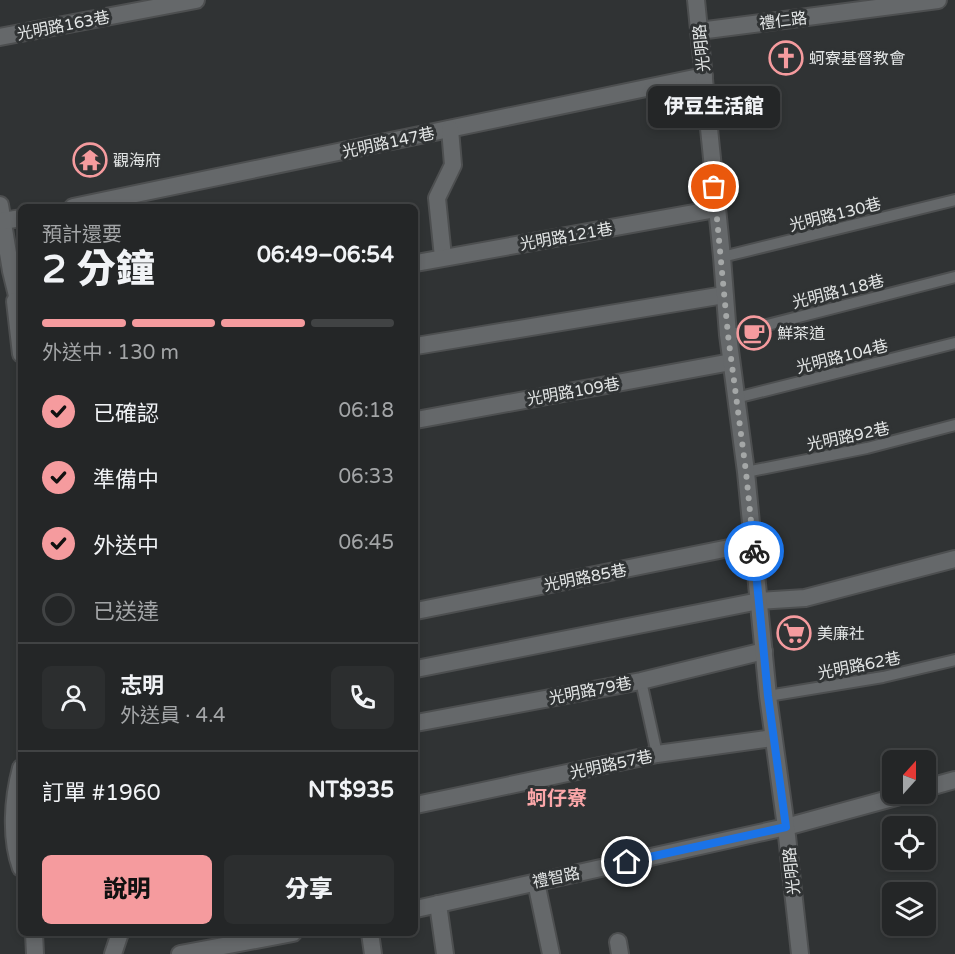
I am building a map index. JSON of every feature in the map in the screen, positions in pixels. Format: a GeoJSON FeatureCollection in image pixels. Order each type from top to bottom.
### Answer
{"type":"FeatureCollection","features":[{"type":"Feature","properties":{"kind":"street","name":"光明路163巷"},"geometry":{"type":"LineString","coordinates":[[0,38],[196,0]]}},
{"type":"Feature","properties":{"kind":"street","name":"光明路"},"geometry":{"type":"LineString","coordinates":[[696,0],[728,335],[746,472],[768,696],[800,954]]}},
{"type":"Feature","properties":{"kind":"street","name":"禮仁路"},"geometry":{"type":"LineString","coordinates":[[699,31],[938,0]]}},
{"type":"Feature","properties":{"kind":"street","name":"光明路147巷"},"geometry":{"type":"LineString","coordinates":[[88,204],[704,76]]}},
{"type":"Feature","properties":{"kind":"street"},"geometry":{"type":"LineString","coordinates":[[443,257],[437,198],[453,165],[450,129]]}},
{"type":"Feature","properties":{"kind":"street","name":"光明路121巷"},"geometry":{"type":"LineString","coordinates":[[418,262],[716,209]]}},
{"type":"Feature","properties":{"kind":"street"},"geometry":{"type":"LineString","coordinates":[[18,217],[1,213],[18,329]]}},
{"type":"Feature","properties":{"kind":"street"},"geometry":{"type":"LineString","coordinates":[[11,271],[18,300]]}},
{"type":"Feature","properties":{"kind":"street"},"geometry":{"type":"LineString","coordinates":[[418,346],[724,294]]}},
{"type":"Feature","properties":{"kind":"street","name":"光明路109巷"},"geometry":{"type":"LineString","coordinates":[[418,420],[731,362]]}},
{"type":"Feature","properties":{"kind":"street","name":"光明路85巷"},"geometry":{"type":"LineString","coordinates":[[418,611],[753,543]]}},
{"type":"Feature","properties":{"kind":"street"},"geometry":{"type":"LineString","coordinates":[[418,669],[759,601],[805,598],[955,559]]}},
{"type":"Feature","properties":{"kind":"street","name":"光明路79巷"},"geometry":{"type":"LineString","coordinates":[[418,723],[640,681],[764,651]]}},
{"type":"Feature","properties":{"kind":"street","name":"光明路57巷"},"geometry":{"type":"LineString","coordinates":[[418,806],[657,754],[773,738]]}},
{"type":"Feature","properties":{"kind":"street"},"geometry":{"type":"LineString","coordinates":[[18,778],[15,814],[18,860]]}},
{"type":"Feature","properties":{"kind":"street"},"geometry":{"type":"LineString","coordinates":[[936,785],[955,780]]}},
{"type":"Feature","properties":{"kind":"street","name":"禮智路"},"geometry":{"type":"LineString","coordinates":[[418,909],[786,827],[882,801]]}},
{"type":"Feature","properties":{"kind":"street"},"geometry":{"type":"LineString","coordinates":[[536,882],[551,954]]}},
{"type":"Feature","properties":{"kind":"street"},"geometry":{"type":"LineString","coordinates":[[438,904],[445,954]]}},
{"type":"Feature","properties":{"kind":"street"},"geometry":{"type":"LineString","coordinates":[[34,936],[35,954]]}},
{"type":"Feature","properties":{"kind":"street"},"geometry":{"type":"LineString","coordinates":[[113,954],[119,936]]}},
{"type":"Feature","properties":{"kind":"street"},"geometry":{"type":"LineString","coordinates":[[180,954],[277,936]]}},
{"type":"Feature","properties":{"kind":"street"},"geometry":{"type":"LineString","coordinates":[[370,936],[373,954]]}},
{"type":"Feature","properties":{"kind":"lane","name":"光明路130巷"},"geometry":{"type":"LineString","coordinates":[[722,257],[955,200]]}},
{"type":"Feature","properties":{"kind":"lane","name":"光明路118巷"},"geometry":{"type":"LineString","coordinates":[[728,335],[955,277]]}},
{"type":"Feature","properties":{"kind":"lane","name":"光明路104巷"},"geometry":{"type":"LineString","coordinates":[[736,398],[955,343]]}},
{"type":"Feature","properties":{"kind":"lane","name":"光明路92巷"},"geometry":{"type":"LineString","coordinates":[[746,472],[867,448],[955,425]]}},
{"type":"Feature","properties":{"kind":"lane","name":"光明路62巷"},"geometry":{"type":"LineString","coordinates":[[768,696],[884,677],[955,660]]}},
{"type":"Feature","properties":{"kind":"lane"},"geometry":{"type":"LineString","coordinates":[[640,681],[657,754]]}},
{"type":"Feature","properties":{"kind":"way so far"},"geometry":{"type":"LineString","coordinates":[[714,187],[728,335],[754,551]]}},
{"type":"Feature","properties":{"kind":"place","name":"蚵寮基督教會"},"geometry":{"type":"Point","coordinates":[786,58]}},
{"type":"Feature","properties":{"kind":"place","name":"觀海府"},"geometry":{"type":"Point","coordinates":[90,160]}},
{"type":"Feature","properties":{"kind":"place","name":"伊豆生活館"},"geometry":{"type":"Point","coordinates":[714,187]}},
{"type":"Feature","properties":{"kind":"place","name":"鮮茶道"},"geometry":{"type":"Point","coordinates":[754,333]}},
{"type":"Feature","properties":{"kind":"place","name":"美廉社"},"geometry":{"type":"Point","coordinates":[794,633]}},
{"type":"Feature","properties":{"kind":"district","name":"蚵仔寮"},"geometry":{"type":"Point","coordinates":[557,798]}},
{"type":"Feature","properties":{"kind":"route"},"geometry":{"type":"LineString","coordinates":[[627,862],[786,827],[768,696],[754,551]]}}]}
